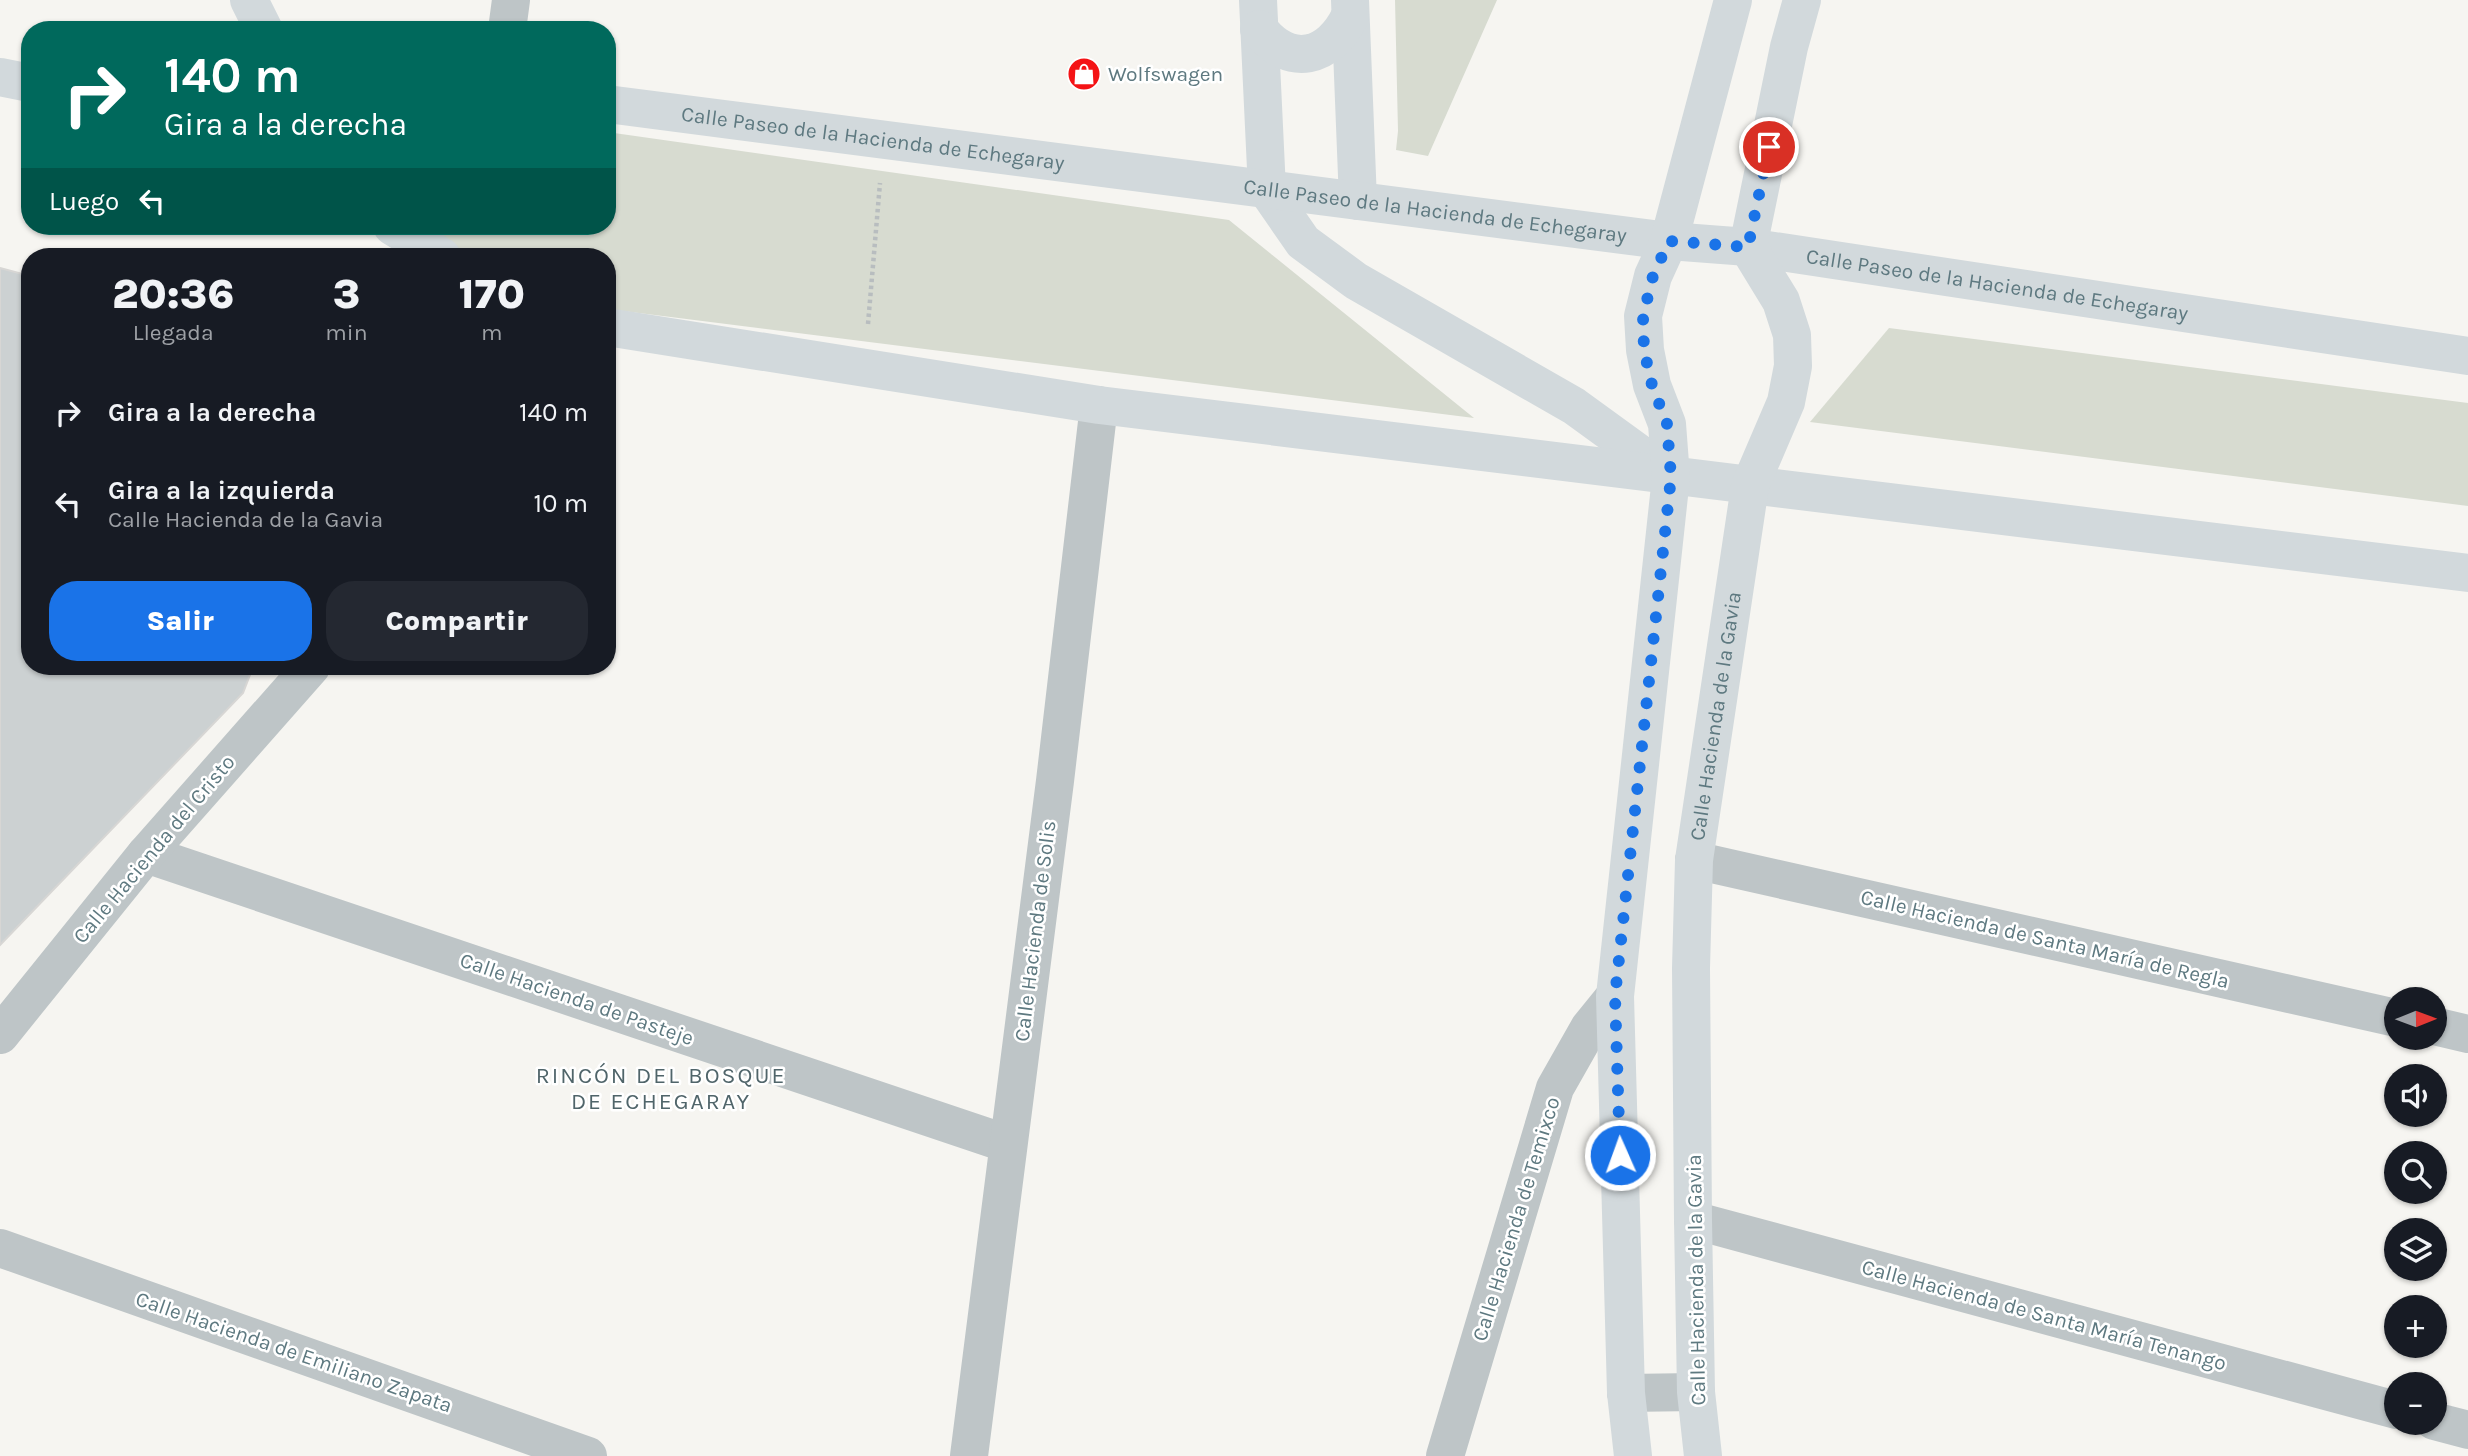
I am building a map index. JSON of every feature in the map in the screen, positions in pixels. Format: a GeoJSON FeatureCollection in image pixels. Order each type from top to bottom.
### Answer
{"type":"FeatureCollection","features":[{"type":"Feature","properties":{"kind":"main road"},"geometry":{"type":"LineString","coordinates":[[250,0],[260,21]]}},
{"type":"Feature","properties":{"kind":"main road"},"geometry":{"type":"LineString","coordinates":[[1633,1456],[1626,1394],[1615,996],[1671,477],[1667,424],[1652,385],[1644,350],[1643,316],[1653,276],[1669,241],[1733,0]]}},
{"type":"Feature","properties":{"kind":"main road"},"geometry":{"type":"LineString","coordinates":[[1748,247],[1789,47],[1802,0]]}},
{"type":"Feature","properties":{"kind":"main road"},"geometry":{"type":"LineString","coordinates":[[1259,15],[1269,41],[1291,53],[1305,54],[1332,43],[1343,31],[1350,8]]}},
{"type":"Feature","properties":{"kind":"main road"},"geometry":{"type":"LineString","coordinates":[[1350,8],[1358,201]]}},
{"type":"Feature","properties":{"kind":"main road"},"geometry":{"type":"LineString","coordinates":[[1259,15],[1267,190],[1303,242],[1356,281],[1574,406],[1671,477]]}},
{"type":"Feature","properties":{"kind":"main road"},"geometry":{"type":"LineString","coordinates":[[0,77],[21,81]]}},
{"type":"Feature","properties":{"kind":"main road","name":"Calle Paseo de la Hacienda de Echegaray"},"geometry":{"type":"LineString","coordinates":[[616,105],[1669,241],[1748,247],[2468,355]]}},
{"type":"Feature","properties":{"kind":"main road"},"geometry":{"type":"LineString","coordinates":[[413,235],[434,244]]}},
{"type":"Feature","properties":{"kind":"main road","name":"Calle Hacienda de la Gavia"},"geometry":{"type":"LineString","coordinates":[[1703,1456],[1696,1392],[1693,1220],[1690,968],[1694,860],[1749,486],[1786,402],[1793,366],[1792,335],[1781,301],[1748,247]]}},
{"type":"Feature","properties":{"kind":"main road"},"geometry":{"type":"LineString","coordinates":[[616,328],[1099,405],[2468,573]]}},
{"type":"Feature","properties":{"kind":"street"},"geometry":{"type":"LineString","coordinates":[[508,21],[512,0]]}},
{"type":"Feature","properties":{"kind":"street","name":"Calle Hacienda de Solis"},"geometry":{"type":"LineString","coordinates":[[969,1456],[1055,781],[1099,405]]}},
{"type":"Feature","properties":{"kind":"street","name":"Calle Hacienda del Cristo"},"geometry":{"type":"LineString","coordinates":[[0,1035],[146,854],[304,675]]}},
{"type":"Feature","properties":{"kind":"street","name":"Calle Hacienda de Pasteje"},"geometry":{"type":"LineString","coordinates":[[146,854],[1008,1144]]}},
{"type":"Feature","properties":{"kind":"street","name":"Calle Hacienda de Santa María de Regla"},"geometry":{"type":"LineString","coordinates":[[1694,860],[2384,1015]]}},
{"type":"Feature","properties":{"kind":"street","name":"Calle Hacienda de Temixco"},"geometry":{"type":"LineString","coordinates":[[1445,1456],[1555,1088],[1589,1028],[1615,996]]}},
{"type":"Feature","properties":{"kind":"street"},"geometry":{"type":"LineString","coordinates":[[2447,1029],[2468,1034]]}},
{"type":"Feature","properties":{"kind":"street","name":"Calle Hacienda de Santa María Tenango"},"geometry":{"type":"LineString","coordinates":[[1693,1220],[2384,1407]]}},
{"type":"Feature","properties":{"kind":"street","name":"Calle Hacienda de Emiliano Zapata"},"geometry":{"type":"LineString","coordinates":[[0,1248],[588,1456]]}},
{"type":"Feature","properties":{"kind":"street"},"geometry":{"type":"LineString","coordinates":[[1626,1394],[1696,1392]]}},
{"type":"Feature","properties":{"kind":"street"},"geometry":{"type":"LineString","coordinates":[[2447,1424],[2468,1430]]}},
{"type":"Feature","properties":{"kind":"path"},"geometry":{"type":"LineString","coordinates":[[870,302],[883,140]]}},
{"type":"Feature","properties":{"kind":"shaded area"},"geometry":{"type":"Polygon","coordinates":[[[1395,0],[1497,0],[1428,156],[1396,150],[1398,131],[1395,0]]]}},
{"type":"Feature","properties":{"kind":"shaded area"},"geometry":{"type":"Polygon","coordinates":[[[616,133],[1229,220],[1474,418],[616,310],[616,248],[425,248],[398,235],[616,235],[616,133]]]}},
{"type":"Feature","properties":{"kind":"shaded area"},"geometry":{"type":"Polygon","coordinates":[[[1889,328],[2468,403],[2468,506],[1810,422],[1889,328]]]}},
{"type":"Feature","properties":{"kind":"building"},"geometry":{"type":"Polygon","coordinates":[[[0,268],[21,274],[21,675],[250,675],[243,693],[0,945],[0,268]]]}},
{"type":"Feature","properties":{"kind":"place","name":"Wolfswagen"},"geometry":{"type":"Point","coordinates":[1084,74]}},
{"type":"Feature","properties":{"kind":"district","name":"RINCÓN DEL BOSQUE DE ECHEGARAY"},"geometry":{"type":"Point","coordinates":[661,1088]}},
{"type":"Feature","properties":{"kind":"route"},"geometry":{"type":"LineString","coordinates":[[1620,1155],[1615,996],[1671,477],[1667,424],[1652,385],[1644,350],[1643,316],[1653,276],[1669,241],[1748,247],[1769,147]]}}]}
